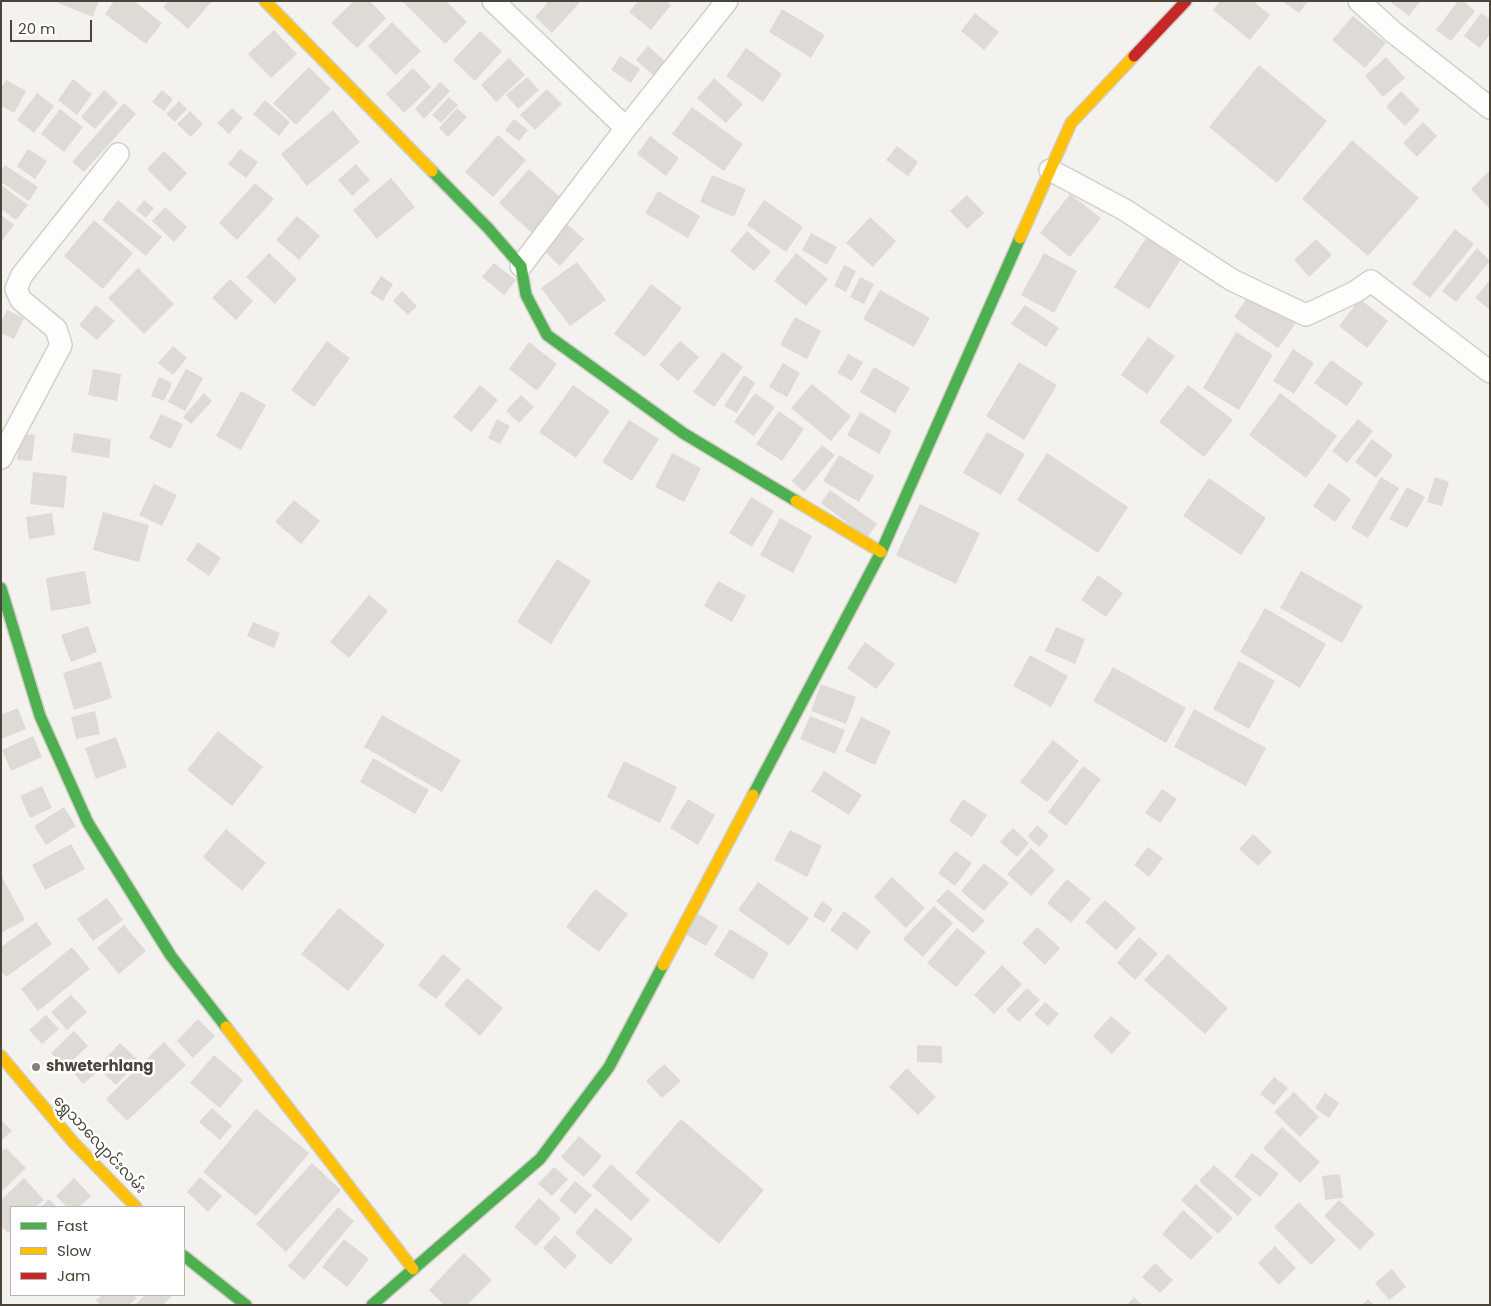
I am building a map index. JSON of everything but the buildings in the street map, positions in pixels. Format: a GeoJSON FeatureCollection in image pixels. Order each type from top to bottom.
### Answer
{"type":"FeatureCollection","features":[{"type":"Feature","properties":{"kind":"street"},"geometry":{"type":"LineString","coordinates":[[265,1],[488,228],[521,266],[526,294],[547,335],[683,433],[881,552]]}},
{"type":"Feature","properties":{"kind":"street"},"geometry":{"type":"LineString","coordinates":[[493,1],[626,128]]}},
{"type":"Feature","properties":{"kind":"street"},"geometry":{"type":"LineString","coordinates":[[521,266],[626,128],[727,1]]}},
{"type":"Feature","properties":{"kind":"street"},"geometry":{"type":"LineString","coordinates":[[372,1305],[540,1160],[609,1067],[881,552],[1071,123],[1186,1]]}},
{"type":"Feature","properties":{"kind":"street"},"geometry":{"type":"LineString","coordinates":[[1359,1],[1394,32],[1490,108]]}},
{"type":"Feature","properties":{"kind":"street"},"geometry":{"type":"LineString","coordinates":[[1,458],[60,345],[56,329],[21,300],[16,289],[22,275],[118,154]]}},
{"type":"Feature","properties":{"kind":"street"},"geometry":{"type":"LineString","coordinates":[[1050,170],[1125,210],[1232,280],[1306,315],[1355,292],[1371,281],[1490,372]]}},
{"type":"Feature","properties":{"kind":"street"},"geometry":{"type":"LineString","coordinates":[[1,588],[40,716],[88,823],[171,956],[413,1269]]}},
{"type":"Feature","properties":{"kind":"street","name":"ရွှေသာလျောင်းလမ်း"},"geometry":{"type":"LineString","coordinates":[[1,1056],[73,1142],[135,1206]]}},
{"type":"Feature","properties":{"kind":"street"},"geometry":{"type":"LineString","coordinates":[[185,1257],[246,1305]]}},
{"type":"Feature","properties":{"kind":"traffic: fast"},"geometry":{"type":"LineString","coordinates":[[432,171],[488,228],[521,266],[526,295],[547,335],[683,433],[796,501]]}},
{"type":"Feature","properties":{"kind":"traffic: fast"},"geometry":{"type":"LineString","coordinates":[[753,795],[881,552],[1020,238]]}},
{"type":"Feature","properties":{"kind":"traffic: fast"},"geometry":{"type":"LineString","coordinates":[[1,588],[40,716],[88,823],[171,956],[226,1027]]}},
{"type":"Feature","properties":{"kind":"traffic: fast"},"geometry":{"type":"LineString","coordinates":[[372,1305],[540,1159],[609,1067],[663,965]]}},
{"type":"Feature","properties":{"kind":"traffic: fast"},"geometry":{"type":"LineString","coordinates":[[185,1257],[246,1305]]}},
{"type":"Feature","properties":{"kind":"traffic: slow"},"geometry":{"type":"LineString","coordinates":[[265,1],[432,171]]}},
{"type":"Feature","properties":{"kind":"traffic: slow"},"geometry":{"type":"LineString","coordinates":[[1020,238],[1071,123],[1134,56]]}},
{"type":"Feature","properties":{"kind":"traffic: slow"},"geometry":{"type":"LineString","coordinates":[[796,501],[881,552]]}},
{"type":"Feature","properties":{"kind":"traffic: slow"},"geometry":{"type":"LineString","coordinates":[[663,965],[753,795]]}},
{"type":"Feature","properties":{"kind":"traffic: slow"},"geometry":{"type":"LineString","coordinates":[[226,1027],[413,1269]]}},
{"type":"Feature","properties":{"kind":"traffic: slow"},"geometry":{"type":"LineString","coordinates":[[1,1056],[73,1142],[135,1206]]}},
{"type":"Feature","properties":{"kind":"traffic: jam"},"geometry":{"type":"LineString","coordinates":[[1134,56],[1186,1]]}},
{"type":"Feature","properties":{"kind":"place","name":"shweterhlang"},"geometry":{"type":"Point","coordinates":[36,1067]}}]}
